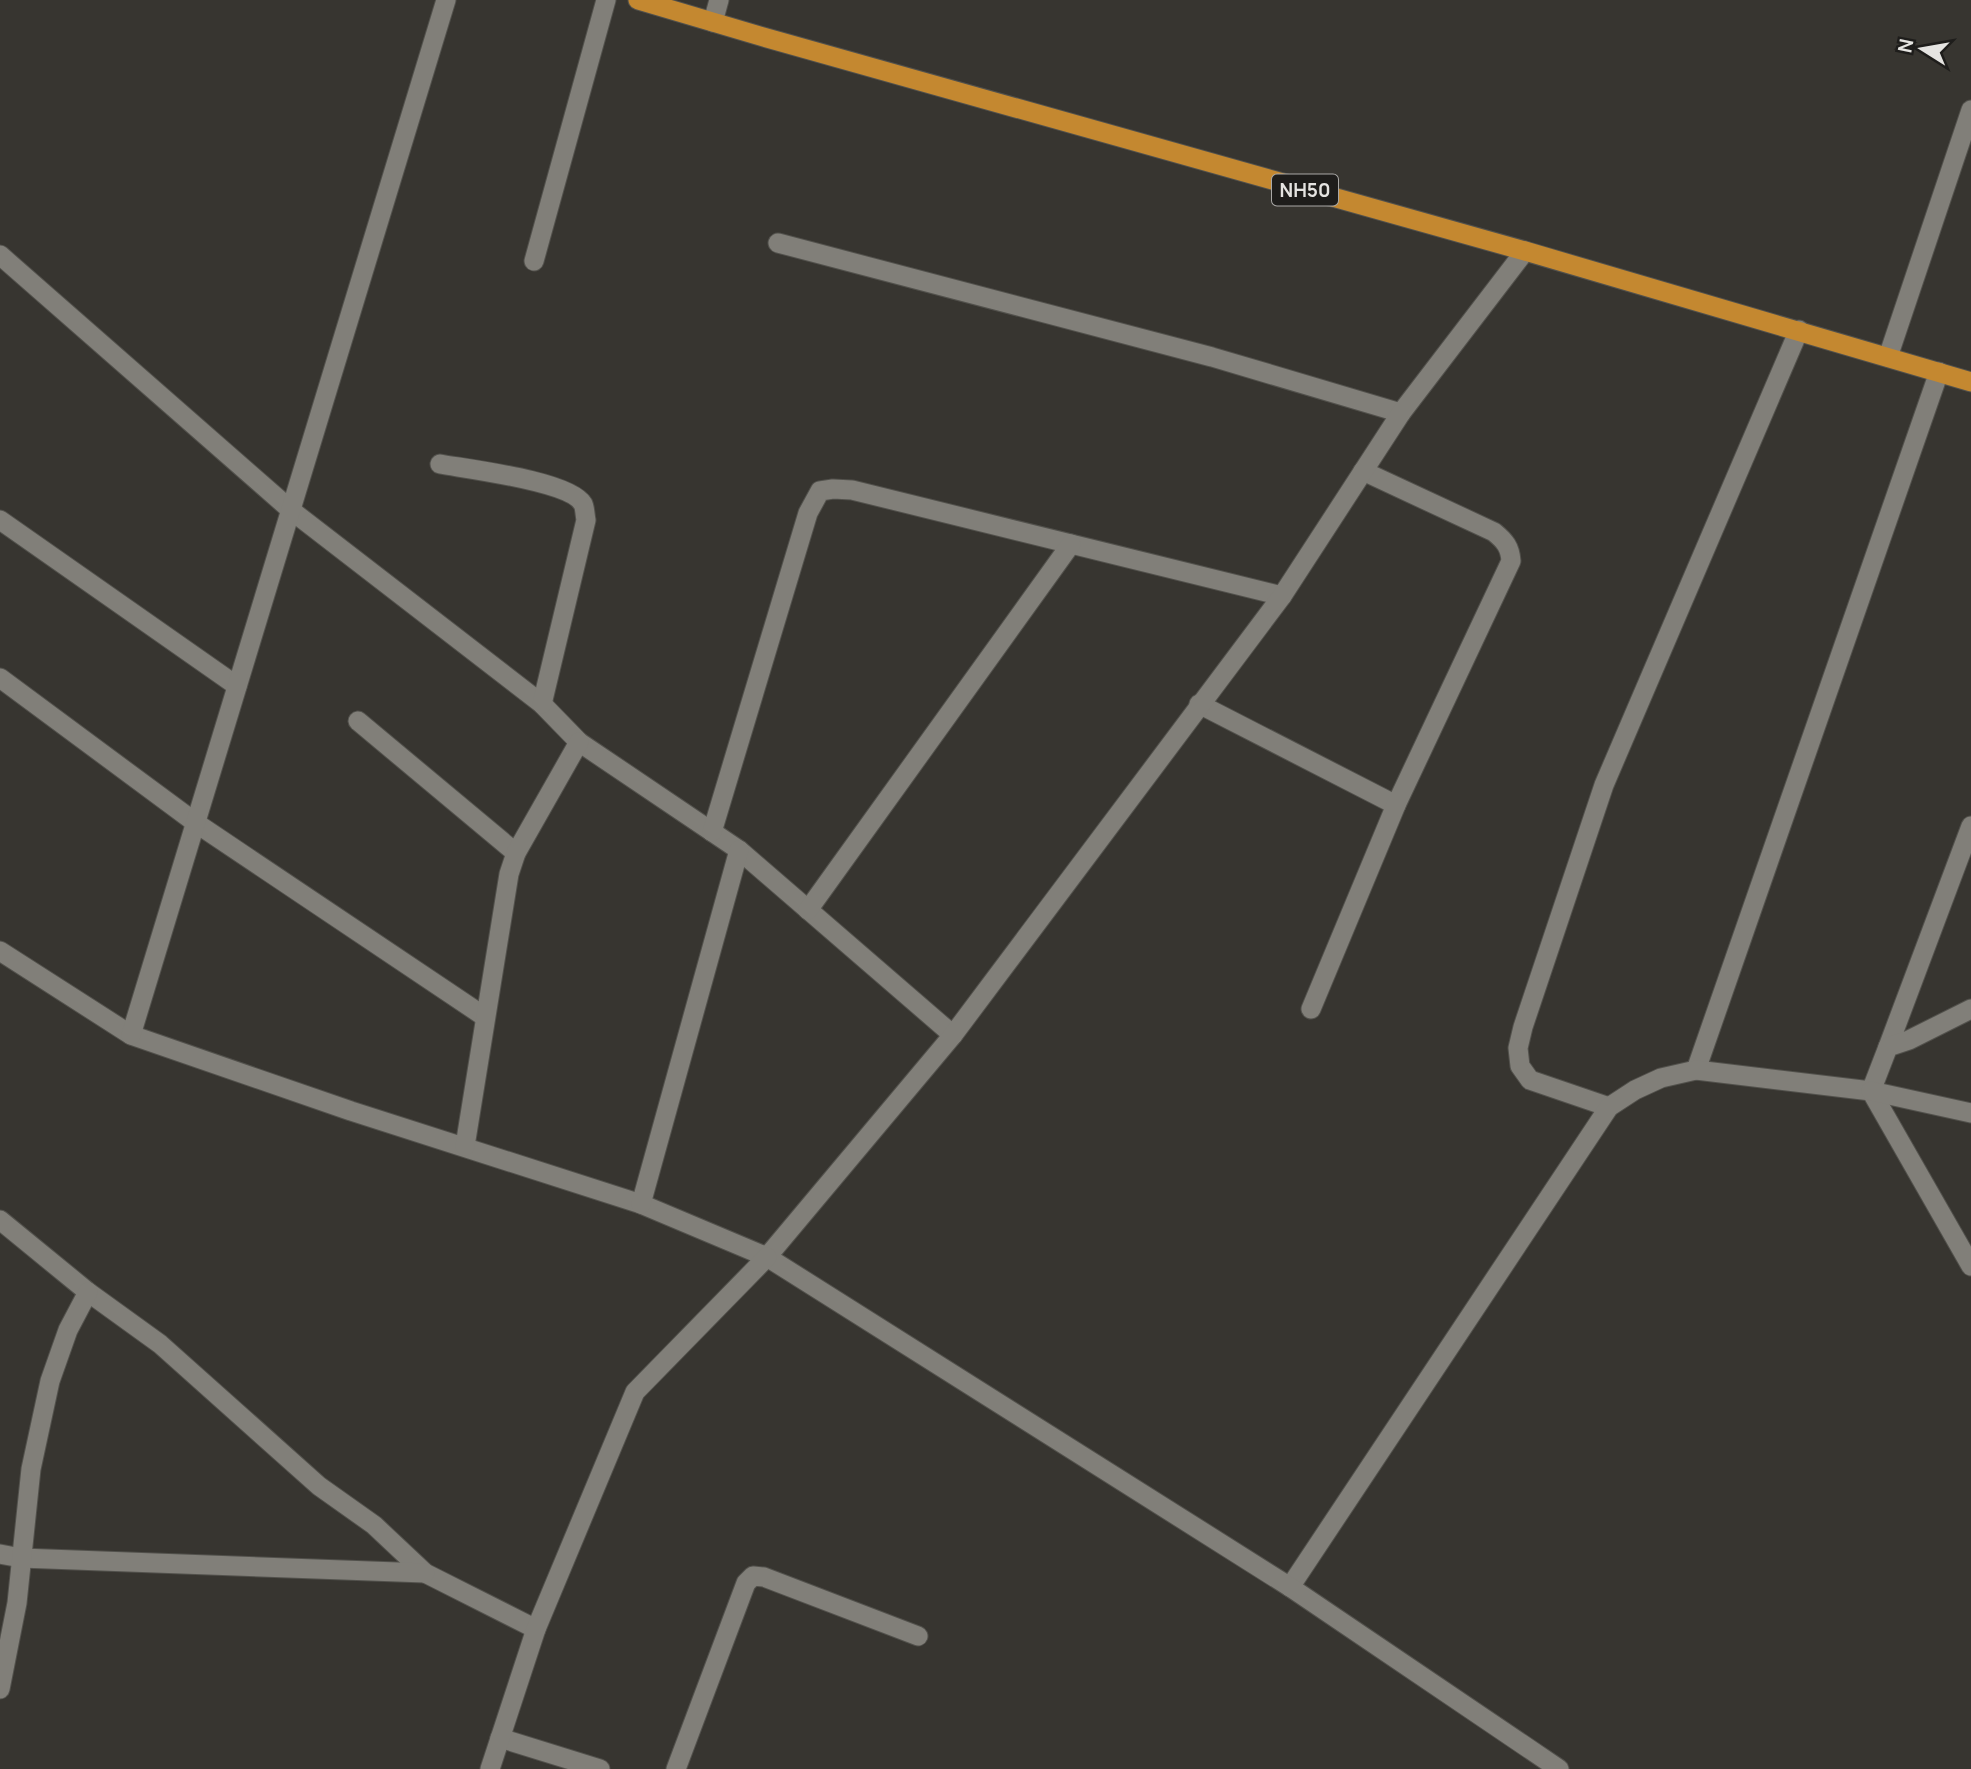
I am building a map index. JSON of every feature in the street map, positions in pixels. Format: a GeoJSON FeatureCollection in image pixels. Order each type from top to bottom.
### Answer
{"type":"FeatureCollection","features":[{"type":"Feature","properties":{"kind":"highway","name":"NH50"},"geometry":{"type":"LineString","coordinates":[[638,0],[1525,251],[1971,382]]}},
{"type":"Feature","properties":{"kind":"street"},"geometry":{"type":"LineString","coordinates":[[131,1035],[446,0]]}},
{"type":"Feature","properties":{"kind":"street"},"geometry":{"type":"LineString","coordinates":[[534,261],[606,0]]}},
{"type":"Feature","properties":{"kind":"street"},"geometry":{"type":"LineString","coordinates":[[713,22],[719,0]]}},
{"type":"Feature","properties":{"kind":"street"},"geometry":{"type":"LineString","coordinates":[[1888,357],[1971,110]]}},
{"type":"Feature","properties":{"kind":"street"},"geometry":{"type":"LineString","coordinates":[[778,243],[1212,357],[1401,414]]}},
{"type":"Feature","properties":{"kind":"street"},"geometry":{"type":"LineString","coordinates":[[490,1769],[536,1629],[635,1392],[767,1257],[953,1035],[1282,596],[1401,414],[1525,251]]}},
{"type":"Feature","properties":{"kind":"street"},"geometry":{"type":"LineString","coordinates":[[0,255],[292,512],[542,704],[579,742],[739,850],[953,1035]]}},
{"type":"Feature","properties":{"kind":"street"},"geometry":{"type":"LineString","coordinates":[[1609,1107],[1530,1080],[1520,1066],[1518,1048],[1523,1027],[1604,785],[1799,330]]}},
{"type":"Feature","properties":{"kind":"street"},"geometry":{"type":"LineString","coordinates":[[1696,1070],[1939,372]]}},
{"type":"Feature","properties":{"kind":"street"},"geometry":{"type":"LineString","coordinates":[[440,464],[539,482],[571,493],[583,504],[586,520],[542,704]]}},
{"type":"Feature","properties":{"kind":"street"},"geometry":{"type":"LineString","coordinates":[[1311,1009],[1396,806],[1511,561],[1505,540],[1494,532],[1363,471]]}},
{"type":"Feature","properties":{"kind":"street"},"geometry":{"type":"LineString","coordinates":[[712,832],[808,513],[820,491],[852,490],[1282,596]]}},
{"type":"Feature","properties":{"kind":"street"},"geometry":{"type":"LineString","coordinates":[[0,520],[237,686]]}},
{"type":"Feature","properties":{"kind":"street"},"geometry":{"type":"LineString","coordinates":[[808,910],[1071,544]]}},
{"type":"Feature","properties":{"kind":"street"},"geometry":{"type":"LineString","coordinates":[[0,678],[196,823],[485,1017]]}},
{"type":"Feature","properties":{"kind":"street"},"geometry":{"type":"LineString","coordinates":[[1199,704],[1396,806]]}},
{"type":"Feature","properties":{"kind":"street"},"geometry":{"type":"LineString","coordinates":[[358,721],[448,799],[516,853]]}},
{"type":"Feature","properties":{"kind":"street"},"geometry":{"type":"LineString","coordinates":[[465,1146],[509,874],[516,853],[579,742]]}},
{"type":"Feature","properties":{"kind":"street"},"geometry":{"type":"LineString","coordinates":[[1871,1091],[1971,826]]}},
{"type":"Feature","properties":{"kind":"street"},"geometry":{"type":"LineString","coordinates":[[641,1204],[739,850]]}},
{"type":"Feature","properties":{"kind":"street"},"geometry":{"type":"LineString","coordinates":[[0,951],[131,1035],[338,1106],[641,1204],[767,1257],[1290,1587],[1559,1769]]}},
{"type":"Feature","properties":{"kind":"street"},"geometry":{"type":"LineString","coordinates":[[1888,1047],[1909,1040],[1971,1009]]}},
{"type":"Feature","properties":{"kind":"street"},"geometry":{"type":"LineString","coordinates":[[1290,1587],[1609,1107],[1635,1090],[1661,1078],[1696,1070],[1871,1091],[1971,1113]]}},
{"type":"Feature","properties":{"kind":"street"},"geometry":{"type":"LineString","coordinates":[[1871,1091],[1971,1266]]}},
{"type":"Feature","properties":{"kind":"street"},"geometry":{"type":"LineString","coordinates":[[0,1220],[88,1292],[160,1344],[319,1486],[374,1525],[425,1573],[536,1629]]}},
{"type":"Feature","properties":{"kind":"street"},"geometry":{"type":"LineString","coordinates":[[0,1689],[17,1603],[31,1469],[50,1381],[68,1330],[88,1292]]}},
{"type":"Feature","properties":{"kind":"street"},"geometry":{"type":"LineString","coordinates":[[0,1554],[21,1558],[425,1573]]}},
{"type":"Feature","properties":{"kind":"street"},"geometry":{"type":"LineString","coordinates":[[676,1769],[746,1583],[753,1576],[764,1577],[918,1636]]}},
{"type":"Feature","properties":{"kind":"street"},"geometry":{"type":"LineString","coordinates":[[500,1738],[600,1769]]}}]}
